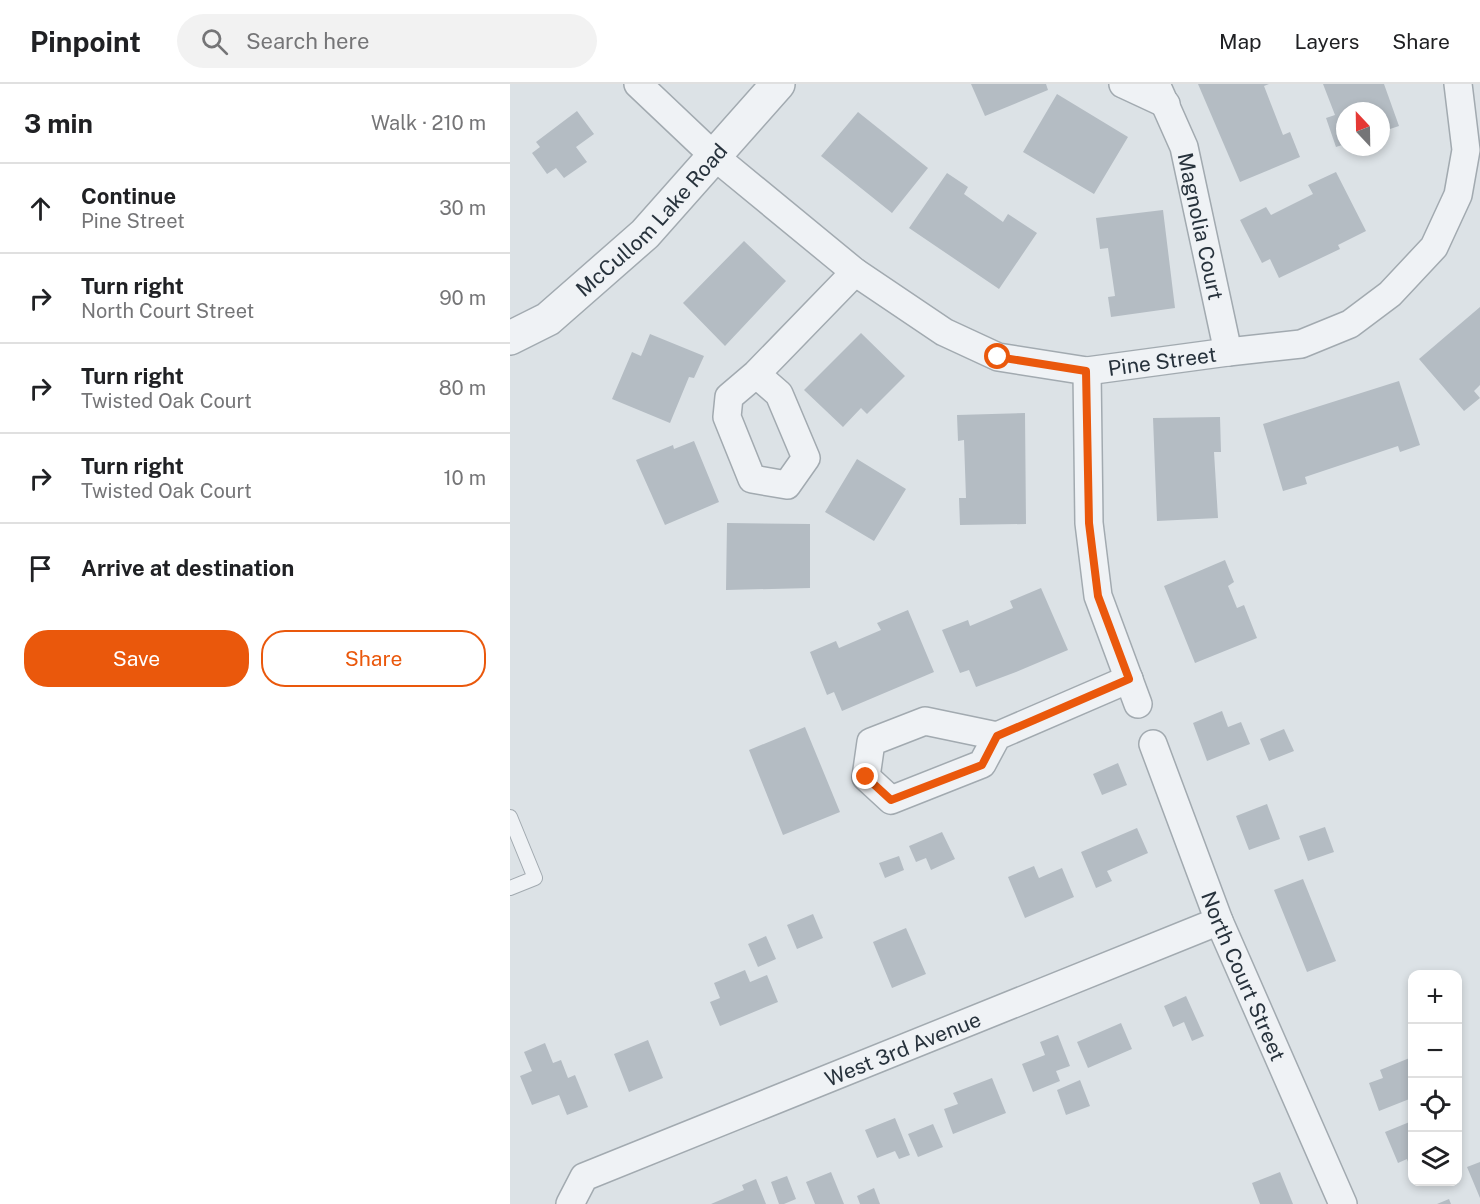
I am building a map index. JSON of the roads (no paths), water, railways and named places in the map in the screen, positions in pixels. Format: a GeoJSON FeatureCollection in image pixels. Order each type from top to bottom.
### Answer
{"type":"FeatureCollection","features":[{"type":"Feature","properties":{"kind":"street","name":"Pine Street"},"geometry":{"type":"LineString","coordinates":[[638,84],[714,156],[855,272],[944,332],[998,357],[1086,371],[1301,344],[1350,324],[1390,294],[1434,248],[1458,195],[1473,150],[1458,84]]}},
{"type":"Feature","properties":{"kind":"street","name":"McCullom Lake Road"},"geometry":{"type":"LineString","coordinates":[[510,338],[548,319],[645,234],[778,84]]}},
{"type":"Feature","properties":{"kind":"street","name":"Magnolia Court"},"geometry":{"type":"LineString","coordinates":[[1123,84],[1161,94],[1184,147],[1228,352]]}},
{"type":"Feature","properties":{"kind":"street"},"geometry":{"type":"LineString","coordinates":[[756,374],[855,272]]}},
{"type":"Feature","properties":{"kind":"street"},"geometry":{"type":"LineString","coordinates":[[1086,371],[1089,523],[1098,596],[1138,704]]}},
{"type":"Feature","properties":{"kind":"street"},"geometry":{"type":"LineString","coordinates":[[997,736],[1129,679]]}},
{"type":"Feature","properties":{"kind":"street","name":"North Court Street"},"geometry":{"type":"LineString","coordinates":[[1153,744],[1219,921],[1343,1204]]}},
{"type":"Feature","properties":{"kind":"street","name":"West 3rd Avenue"},"geometry":{"type":"LineString","coordinates":[[570,1204],[585,1177],[1219,921]]}},
{"type":"Feature","properties":{"kind":"lane"},"geometry":{"type":"LineString","coordinates":[[510,817],[535,878],[510,888]]}}]}
